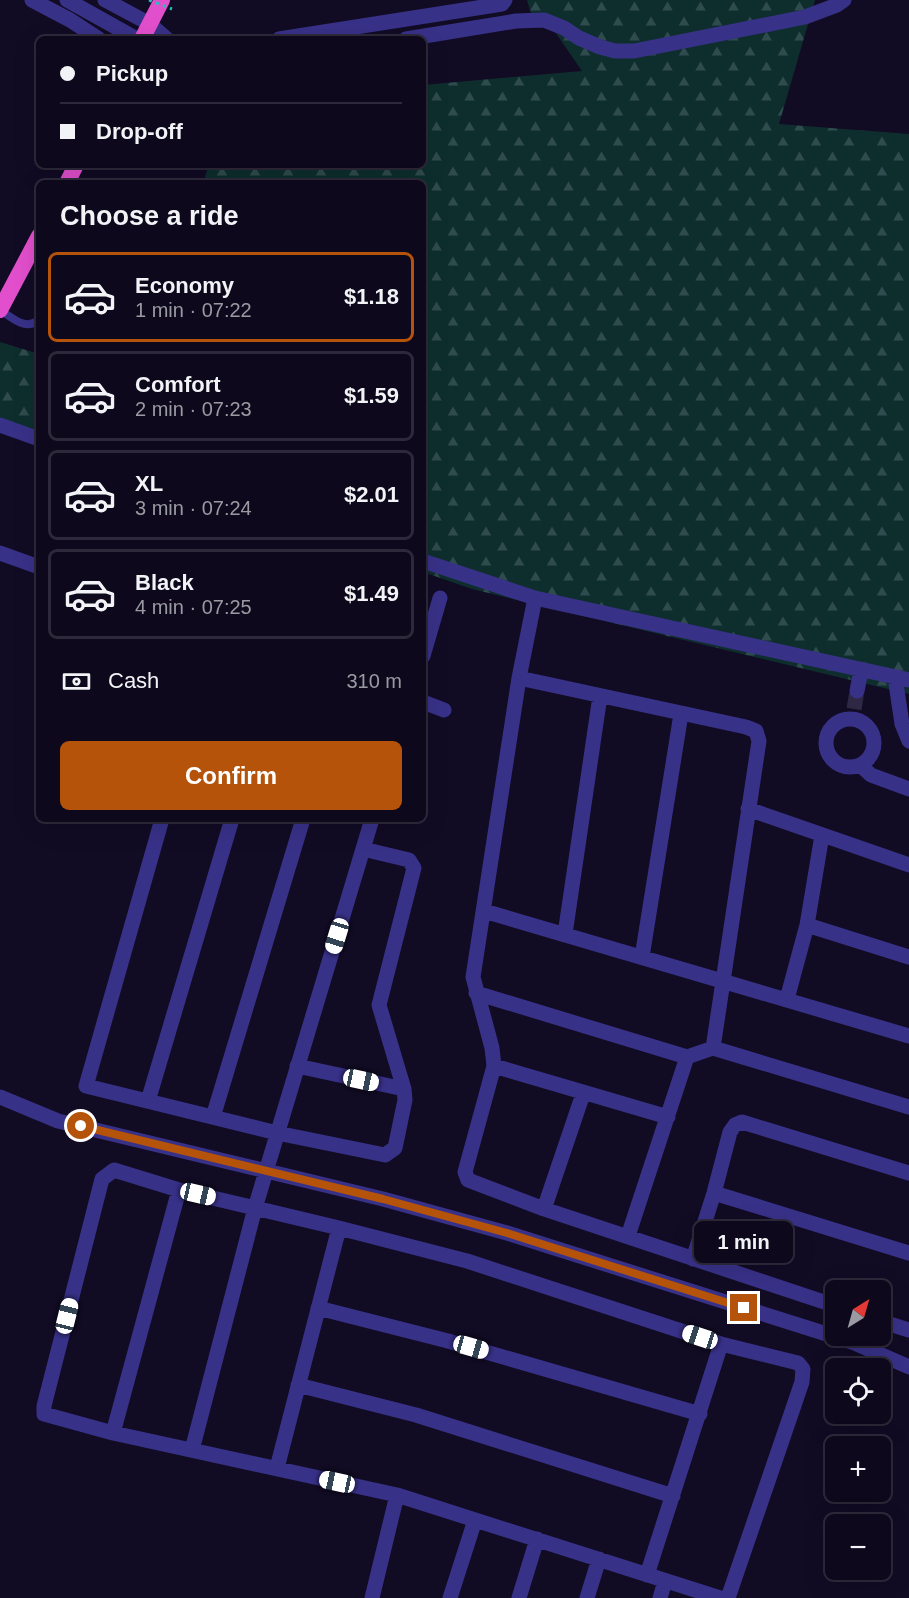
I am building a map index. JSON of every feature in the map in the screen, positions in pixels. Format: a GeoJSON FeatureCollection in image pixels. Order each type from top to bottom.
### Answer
{"type":"FeatureCollection","features":[{"type":"Feature","properties":{"kind":"highway"},"geometry":{"type":"LineString","coordinates":[[144,36],[150,24],[167,5]]}},
{"type":"Feature","properties":{"kind":"highway"},"geometry":{"type":"LineString","coordinates":[[0,310],[36,242]]}},
{"type":"Feature","properties":{"kind":"street"},"geometry":{"type":"LineString","coordinates":[[32,0],[94,36]]}},
{"type":"Feature","properties":{"kind":"street"},"geometry":{"type":"LineString","coordinates":[[67,0],[89,5],[133,36]]}},
{"type":"Feature","properties":{"kind":"street"},"geometry":{"type":"LineString","coordinates":[[105,0],[125,5],[164,36]]}},
{"type":"Feature","properties":{"kind":"street"},"geometry":{"type":"LineString","coordinates":[[425,36],[516,21],[544,20],[600,47],[615,51],[634,51],[805,17],[844,0]]}},
{"type":"Feature","properties":{"kind":"street"},"geometry":{"type":"LineString","coordinates":[[297,36],[504,2],[506,23]]}},
{"type":"Feature","properties":{"kind":"street"},"geometry":{"type":"LineString","coordinates":[[0,425],[36,438]]}},
{"type":"Feature","properties":{"kind":"street"},"geometry":{"type":"LineString","coordinates":[[0,552],[36,566]]}},
{"type":"Feature","properties":{"kind":"street"},"geometry":{"type":"LineString","coordinates":[[426,562],[535,598],[902,679],[902,724],[909,741]]}},
{"type":"Feature","properties":{"kind":"street"},"geometry":{"type":"LineString","coordinates":[[427,628],[440,598]]}},
{"type":"Feature","properties":{"kind":"street"},"geometry":{"type":"LineString","coordinates":[[535,598],[519,678],[473,977],[492,1048],[494,1066],[465,1172],[468,1180],[544,1209],[825,1302]]}},
{"type":"Feature","properties":{"kind":"street"},"geometry":{"type":"LineString","coordinates":[[857,691],[861,670]]}},
{"type":"Feature","properties":{"kind":"street"},"geometry":{"type":"LineString","coordinates":[[519,678],[756,731],[759,741],[713,1048]]}},
{"type":"Feature","properties":{"kind":"street"},"geometry":{"type":"LineString","coordinates":[[565,934],[600,696]]}},
{"type":"Feature","properties":{"kind":"street"},"geometry":{"type":"LineString","coordinates":[[426,703],[444,710]]}},
{"type":"Feature","properties":{"kind":"street"},"geometry":{"type":"LineString","coordinates":[[642,957],[681,714]]}},
{"type":"Feature","properties":{"kind":"street"},"geometry":{"type":"LineString","coordinates":[[853,714],[872,733],[874,745],[870,757],[860,765],[848,767],[836,763],[828,754],[825,741],[830,729],[853,714]]}},
{"type":"Feature","properties":{"kind":"street"},"geometry":{"type":"LineString","coordinates":[[860,765],[871,775],[909,789]]}},
{"type":"Feature","properties":{"kind":"street"},"geometry":{"type":"LineString","coordinates":[[748,809],[909,865]]}},
{"type":"Feature","properties":{"kind":"street"},"geometry":{"type":"LineString","coordinates":[[161,822],[86,1086],[277,1133],[385,1155],[395,1148],[405,1100],[404,1089],[379,1005],[414,868],[409,860],[363,849]]}},
{"type":"Feature","properties":{"kind":"street"},"geometry":{"type":"LineString","coordinates":[[148,1101],[231,822]]}},
{"type":"Feature","properties":{"kind":"street"},"geometry":{"type":"LineString","coordinates":[[213,1117],[302,822]]}},
{"type":"Feature","properties":{"kind":"street"},"geometry":{"type":"LineString","coordinates":[[192,1450],[255,1208],[371,822]]}},
{"type":"Feature","properties":{"kind":"street"},"geometry":{"type":"LineString","coordinates":[[787,999],[807,926],[822,836]]}},
{"type":"Feature","properties":{"kind":"street"},"geometry":{"type":"LineString","coordinates":[[484,910],[909,1036]]}},
{"type":"Feature","properties":{"kind":"street"},"geometry":{"type":"LineString","coordinates":[[807,926],[909,957]]}},
{"type":"Feature","properties":{"kind":"street"},"geometry":{"type":"LineString","coordinates":[[476,993],[687,1057],[713,1048],[909,1107]]}},
{"type":"Feature","properties":{"kind":"street"},"geometry":{"type":"LineString","coordinates":[[628,1236],[687,1057]]}},
{"type":"Feature","properties":{"kind":"street"},"geometry":{"type":"LineString","coordinates":[[297,1066],[404,1089]]}},
{"type":"Feature","properties":{"kind":"street"},"geometry":{"type":"LineString","coordinates":[[494,1066],[583,1094],[668,1117]]}},
{"type":"Feature","properties":{"kind":"street"},"geometry":{"type":"LineString","coordinates":[[544,1209],[583,1094]]}},
{"type":"Feature","properties":{"kind":"street"},"geometry":{"type":"LineString","coordinates":[[0,1097],[58,1121],[383,1199],[507,1233],[852,1342],[909,1367]]}},
{"type":"Feature","properties":{"kind":"street"},"geometry":{"type":"LineString","coordinates":[[693,1259],[730,1132],[735,1125],[742,1122],[909,1173]]}},
{"type":"Feature","properties":{"kind":"street"},"geometry":{"type":"LineString","coordinates":[[720,1598],[397,1495],[114,1433],[44,1414],[44,1406],[102,1179],[114,1170],[179,1190],[467,1261],[721,1344],[798,1362],[803,1369],[802,1382],[728,1598]]}},
{"type":"Feature","properties":{"kind":"street"},"geometry":{"type":"LineString","coordinates":[[114,1433],[179,1190]]}},
{"type":"Feature","properties":{"kind":"street"},"geometry":{"type":"LineString","coordinates":[[714,1193],[909,1253]]}},
{"type":"Feature","properties":{"kind":"street"},"geometry":{"type":"LineString","coordinates":[[277,1468],[339,1228]]}},
{"type":"Feature","properties":{"kind":"street"},"geometry":{"type":"LineString","coordinates":[[318,1308],[448,1341],[700,1414]]}},
{"type":"Feature","properties":{"kind":"street"},"geometry":{"type":"LineString","coordinates":[[891,1324],[909,1330]]}},
{"type":"Feature","properties":{"kind":"street"},"geometry":{"type":"LineString","coordinates":[[647,1575],[721,1344]]}},
{"type":"Feature","properties":{"kind":"street"},"geometry":{"type":"LineString","coordinates":[[298,1385],[416,1414],[673,1496]]}},
{"type":"Feature","properties":{"kind":"street"},"geometry":{"type":"LineString","coordinates":[[372,1598],[397,1495]]}},
{"type":"Feature","properties":{"kind":"street"},"geometry":{"type":"LineString","coordinates":[[450,1598],[475,1520]]}},
{"type":"Feature","properties":{"kind":"street"},"geometry":{"type":"LineString","coordinates":[[519,1598],[537,1539]]}},
{"type":"Feature","properties":{"kind":"street"},"geometry":{"type":"LineString","coordinates":[[587,1598],[599,1559]]}},
{"type":"Feature","properties":{"kind":"street"},"geometry":{"type":"LineString","coordinates":[[660,1598],[665,1581]]}},
{"type":"Feature","properties":{"kind":"lane"},"geometry":{"type":"LineString","coordinates":[[0,310],[24,325],[32,325],[36,322]]}},
{"type":"Feature","properties":{"kind":"path"},"geometry":{"type":"LineString","coordinates":[[149,0],[167,5]]}},
{"type":"Feature","properties":{"kind":"green space"},"geometry":{"type":"Polygon","coordinates":[[[527,0],[815,0],[779,124],[909,134],[909,694],[472,589],[426,573],[426,180],[204,180],[208,168],[426,168],[426,85],[582,71],[549,23],[533,21],[527,0]]]}},
{"type":"Feature","properties":{"kind":"green space"},"geometry":{"type":"Polygon","coordinates":[[[0,342],[36,353],[36,437],[0,425],[0,342]]]}},
{"type":"Feature","properties":{"kind":"tunnel"},"geometry":{"type":"LineString","coordinates":[[854,709],[857,691]]}},
{"type":"Feature","properties":{"kind":"route"},"geometry":{"type":"LineString","coordinates":[[81,1126],[383,1199],[507,1233],[744,1308]]}}]}
